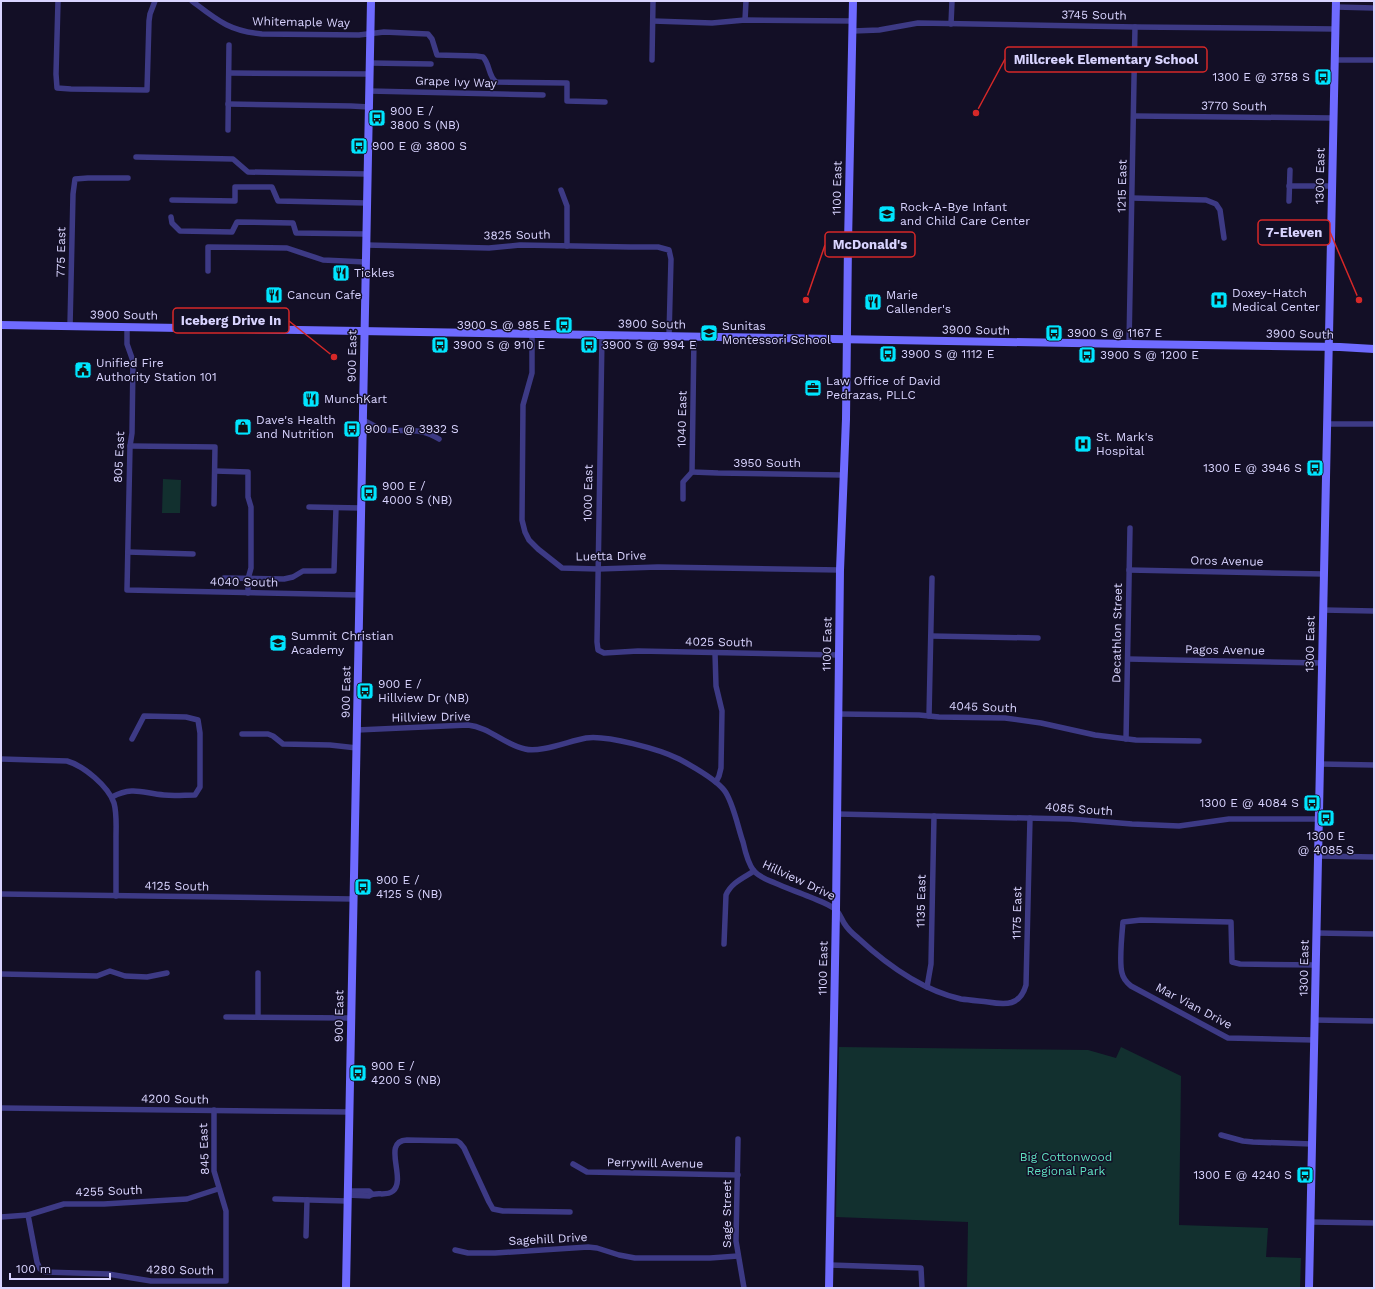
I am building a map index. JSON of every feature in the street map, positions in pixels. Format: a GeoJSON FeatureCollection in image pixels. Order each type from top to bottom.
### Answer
{"type":"FeatureCollection","features":[{"type":"Feature","properties":{"kind":"main road","name":"900 East"},"geometry":{"type":"LineString","coordinates":[[346,1288],[371,1]]}},
{"type":"Feature","properties":{"kind":"main road","name":"1100 East"},"geometry":{"type":"LineString","coordinates":[[829,1288],[836,910],[840,570],[848,340],[846,327],[853,1]]}},
{"type":"Feature","properties":{"kind":"main road","name":"1300 East"},"geometry":{"type":"LineString","coordinates":[[1309,1288],[1336,4]]}},
{"type":"Feature","properties":{"kind":"main road","name":"3900 South"},"geometry":{"type":"LineString","coordinates":[[1,325],[1329,347],[1374,349]]}},
{"type":"Feature","properties":{"kind":"street"},"geometry":{"type":"LineString","coordinates":[[58,1],[57,88],[71,90],[146,90],[149,22],[154,1]]}},
{"type":"Feature","properties":{"kind":"street","name":"Whitemaple Way"},"geometry":{"type":"LineString","coordinates":[[192,1],[218,21],[232,28],[246,32],[262,34],[370,34]]}},
{"type":"Feature","properties":{"kind":"street"},"geometry":{"type":"LineString","coordinates":[[652,60],[654,1]]}},
{"type":"Feature","properties":{"kind":"street"},"geometry":{"type":"LineString","coordinates":[[745,20],[746,1]]}},
{"type":"Feature","properties":{"kind":"street"},"geometry":{"type":"LineString","coordinates":[[951,24],[952,1]]}},
{"type":"Feature","properties":{"kind":"street"},"geometry":{"type":"LineString","coordinates":[[1336,4],[1374,8]]}},
{"type":"Feature","properties":{"kind":"street"},"geometry":{"type":"LineString","coordinates":[[653,21],[712,23],[745,20],[853,21]]}},
{"type":"Feature","properties":{"kind":"street","name":"3745 South"},"geometry":{"type":"LineString","coordinates":[[852,31],[880,30],[918,23],[1135,27],[1335,28]]}},
{"type":"Feature","properties":{"kind":"street","name":"1215 East"},"geometry":{"type":"LineString","coordinates":[[1129,344],[1135,27]]}},
{"type":"Feature","properties":{"kind":"street"},"geometry":{"type":"LineString","coordinates":[[370,34],[384,32],[429,34],[437,55],[483,57],[487,62],[492,78],[496,82],[567,83],[567,101],[605,102]]}},
{"type":"Feature","properties":{"kind":"street"},"geometry":{"type":"LineString","coordinates":[[228,130],[229,45]]}},
{"type":"Feature","properties":{"kind":"street"},"geometry":{"type":"LineString","coordinates":[[1335,60],[1374,60]]}},
{"type":"Feature","properties":{"kind":"street"},"geometry":{"type":"LineString","coordinates":[[370,63],[431,64]]}},
{"type":"Feature","properties":{"kind":"street"},"geometry":{"type":"LineString","coordinates":[[229,73],[370,74]]}},
{"type":"Feature","properties":{"kind":"street","name":"Grape Ivy Way"},"geometry":{"type":"LineString","coordinates":[[369,91],[543,95]]}},
{"type":"Feature","properties":{"kind":"street"},"geometry":{"type":"LineString","coordinates":[[228,104],[369,107]]}},
{"type":"Feature","properties":{"kind":"street","name":"3770 South"},"geometry":{"type":"LineString","coordinates":[[1134,116],[1333,118]]}},
{"type":"Feature","properties":{"kind":"street"},"geometry":{"type":"LineString","coordinates":[[136,157],[233,159],[248,172],[367,174]]}},
{"type":"Feature","properties":{"kind":"street"},"geometry":{"type":"LineString","coordinates":[[1289,201],[1290,170]]}},
{"type":"Feature","properties":{"kind":"street","name":"775 East"},"geometry":{"type":"LineString","coordinates":[[70,326],[73,194],[76,179],[128,178]]}},
{"type":"Feature","properties":{"kind":"street"},"geometry":{"type":"LineString","coordinates":[[1289,186],[1331,186]]}},
{"type":"Feature","properties":{"kind":"street"},"geometry":{"type":"LineString","coordinates":[[172,200],[235,201],[235,187],[272,187],[278,201],[367,203]]}},
{"type":"Feature","properties":{"kind":"street"},"geometry":{"type":"LineString","coordinates":[[561,190],[567,206],[567,246]]}},
{"type":"Feature","properties":{"kind":"street"},"geometry":{"type":"LineString","coordinates":[[1132,198],[1206,200],[1216,204],[1220,210],[1224,238]]}},
{"type":"Feature","properties":{"kind":"street"},"geometry":{"type":"LineString","coordinates":[[171,217],[172,223],[180,231],[232,232],[236,222],[293,223],[296,233],[366,234]]}},
{"type":"Feature","properties":{"kind":"street","name":"3825 South"},"geometry":{"type":"LineString","coordinates":[[366,245],[489,248],[520,245],[658,247],[669,250],[671,259],[669,336]]}},
{"type":"Feature","properties":{"kind":"street"},"geometry":{"type":"LineString","coordinates":[[208,271],[208,247],[288,248],[323,260],[366,262]]}},
{"type":"Feature","properties":{"kind":"street","name":"805 East"},"geometry":{"type":"LineString","coordinates":[[126,327],[126,344],[133,361],[127,590]]}},
{"type":"Feature","properties":{"kind":"street","name":"Luetta Drive"},"geometry":{"type":"LineString","coordinates":[[532,334],[532,373],[523,405],[521,510],[525,532],[529,540],[562,568],[598,569],[658,567],[840,570]]}},
{"type":"Feature","properties":{"kind":"street","name":"1000 East"},"geometry":{"type":"LineString","coordinates":[[598,650],[602,335]]}},
{"type":"Feature","properties":{"kind":"street","name":"1040 East"},"geometry":{"type":"LineString","coordinates":[[682,499],[683,482],[692,472],[694,337]]}},
{"type":"Feature","properties":{"kind":"street"},"geometry":{"type":"LineString","coordinates":[[363,420],[382,429],[420,430],[439,438]]}},
{"type":"Feature","properties":{"kind":"street"},"geometry":{"type":"LineString","coordinates":[[1327,424],[1374,424]]}},
{"type":"Feature","properties":{"kind":"street"},"geometry":{"type":"LineString","coordinates":[[130,446],[216,447],[214,504]]}},
{"type":"Feature","properties":{"kind":"street"},"geometry":{"type":"LineString","coordinates":[[215,471],[248,472],[248,497],[251,507],[251,568],[248,579],[248,593]]}},
{"type":"Feature","properties":{"kind":"street","name":"3950 South"},"geometry":{"type":"LineString","coordinates":[[692,472],[843,475]]}},
{"type":"Feature","properties":{"kind":"street"},"geometry":{"type":"LineString","coordinates":[[309,507],[361,508]]}},
{"type":"Feature","properties":{"kind":"street"},"geometry":{"type":"LineString","coordinates":[[224,578],[289,579],[303,571],[334,571],[336,508]]}},
{"type":"Feature","properties":{"kind":"street","name":"Decathlon Street"},"geometry":{"type":"LineString","coordinates":[[1126,739],[1130,528]]}},
{"type":"Feature","properties":{"kind":"street"},"geometry":{"type":"LineString","coordinates":[[128,552],[192,554]]}},
{"type":"Feature","properties":{"kind":"street","name":"Oros Avenue"},"geometry":{"type":"LineString","coordinates":[[1129,570],[1324,574]]}},
{"type":"Feature","properties":{"kind":"street"},"geometry":{"type":"LineString","coordinates":[[929,716],[932,578]]}},
{"type":"Feature","properties":{"kind":"street","name":"4040 South"},"geometry":{"type":"LineString","coordinates":[[127,590],[360,595]]}},
{"type":"Feature","properties":{"kind":"street"},"geometry":{"type":"LineString","coordinates":[[1323,610],[1374,611]]}},
{"type":"Feature","properties":{"kind":"street"},"geometry":{"type":"LineString","coordinates":[[931,636],[1038,638]]}},
{"type":"Feature","properties":{"kind":"street","name":"4025 South"},"geometry":{"type":"LineString","coordinates":[[598,650],[604,653],[638,652],[839,655]]}},
{"type":"Feature","properties":{"kind":"street"},"geometry":{"type":"LineString","coordinates":[[716,653],[716,686],[722,711],[721,768],[716,782]]}},
{"type":"Feature","properties":{"kind":"street","name":"Pagos Avenue"},"geometry":{"type":"LineString","coordinates":[[1128,659],[1322,662]]}},
{"type":"Feature","properties":{"kind":"street","name":"4045 South"},"geometry":{"type":"LineString","coordinates":[[838,714],[998,718],[1024,720],[1081,733],[1126,739],[1199,741]]}},
{"type":"Feature","properties":{"kind":"street"},"geometry":{"type":"LineString","coordinates":[[112,797],[120,793],[131,791],[166,795],[195,795],[200,787],[200,733],[198,720],[186,716],[144,716],[132,739]]}},
{"type":"Feature","properties":{"kind":"street","name":"Hillview Drive"},"geometry":{"type":"LineString","coordinates":[[357,730],[473,726],[526,750],[588,738],[609,739],[670,755],[688,764],[716,782],[725,792],[730,801],[749,861],[754,871],[765,879],[824,902],[836,910],[844,924],[857,938],[883,960],[909,978],[927,987],[961,999],[1001,1004],[1011,1003]]}},
{"type":"Feature","properties":{"kind":"street"},"geometry":{"type":"LineString","coordinates":[[242,734],[268,734],[283,744],[330,745],[356,748]]}},
{"type":"Feature","properties":{"kind":"street"},"geometry":{"type":"LineString","coordinates":[[1,759],[67,761],[77,764],[86,770],[112,797],[116,812],[116,896]]}},
{"type":"Feature","properties":{"kind":"street"},"geometry":{"type":"LineString","coordinates":[[1320,764],[1374,765]]}},
{"type":"Feature","properties":{"kind":"street","name":"4085 South"},"geometry":{"type":"LineString","coordinates":[[837,814],[1070,818],[1132,824],[1179,826],[1230,818],[1318,819]]}},
{"type":"Feature","properties":{"kind":"street","name":"1135 East"},"geometry":{"type":"LineString","coordinates":[[927,987],[931,964],[934,816]]}},
{"type":"Feature","properties":{"kind":"street","name":"1175 East"},"geometry":{"type":"LineString","coordinates":[[1011,1003],[1020,998],[1026,985],[1030,818]]}},
{"type":"Feature","properties":{"kind":"street"},"geometry":{"type":"LineString","coordinates":[[1318,856],[1374,857]]}},
{"type":"Feature","properties":{"kind":"street"},"geometry":{"type":"LineString","coordinates":[[724,944],[726,895],[728,889],[733,884],[754,871]]}},
{"type":"Feature","properties":{"kind":"street","name":"4125 South"},"geometry":{"type":"LineString","coordinates":[[1,894],[354,900]]}},
{"type":"Feature","properties":{"kind":"street","name":"Mar Vian Drive"},"geometry":{"type":"LineString","coordinates":[[1314,1040],[1228,1038],[1131,986],[1126,982],[1121,971],[1123,922],[1141,920],[1231,922],[1232,962],[1240,964],[1316,965]]}},
{"type":"Feature","properties":{"kind":"street"},"geometry":{"type":"LineString","coordinates":[[1316,933],[1374,934]]}},
{"type":"Feature","properties":{"kind":"street"},"geometry":{"type":"LineString","coordinates":[[1,974],[97,976],[110,971],[125,976],[147,976],[167,973]]}},
{"type":"Feature","properties":{"kind":"street"},"geometry":{"type":"LineString","coordinates":[[258,973],[258,1017]]}},
{"type":"Feature","properties":{"kind":"street"},"geometry":{"type":"LineString","coordinates":[[226,1017],[351,1018]]}},
{"type":"Feature","properties":{"kind":"street"},"geometry":{"type":"LineString","coordinates":[[1315,1020],[1374,1021]]}},
{"type":"Feature","properties":{"kind":"street","name":"4200 South"},"geometry":{"type":"LineString","coordinates":[[1,1108],[349,1112]]}},
{"type":"Feature","properties":{"kind":"street","name":"845 East"},"geometry":{"type":"LineString","coordinates":[[214,1110],[213,1165],[218,1189],[226,1212],[226,1282]]}},
{"type":"Feature","properties":{"kind":"street"},"geometry":{"type":"LineString","coordinates":[[1221,1135],[1253,1142],[1312,1144]]}},
{"type":"Feature","properties":{"kind":"street","name":"Sage Street"},"geometry":{"type":"LineString","coordinates":[[738,1139],[736,1241],[744,1288]]}},
{"type":"Feature","properties":{"kind":"street"},"geometry":{"type":"LineString","coordinates":[[275,1199],[307,1200],[347,1196],[369,1191],[372,1194],[388,1194],[396,1187],[397,1171],[395,1152],[397,1144],[400,1141],[457,1141],[460,1142],[464,1148],[493,1209],[503,1211],[570,1212]]}},
{"type":"Feature","properties":{"kind":"street","name":"Perrywill Avenue"},"geometry":{"type":"LineString","coordinates":[[573,1164],[587,1172],[738,1175]]}},
{"type":"Feature","properties":{"kind":"street","name":"4255 South"},"geometry":{"type":"LineString","coordinates":[[1,1217],[28,1215],[64,1204],[104,1204],[182,1199],[218,1189]]}},
{"type":"Feature","properties":{"kind":"street"},"geometry":{"type":"LineString","coordinates":[[306,1236],[307,1200]]}},
{"type":"Feature","properties":{"kind":"street","name":"4280 South"},"geometry":{"type":"LineString","coordinates":[[28,1215],[37,1262],[40,1269],[50,1274],[108,1274],[141,1280],[226,1282]]}},
{"type":"Feature","properties":{"kind":"street"},"geometry":{"type":"LineString","coordinates":[[1310,1222],[1374,1223]]}},
{"type":"Feature","properties":{"kind":"street","name":"Sagehill Drive"},"geometry":{"type":"LineString","coordinates":[[455,1250],[468,1253],[501,1253],[588,1247],[635,1258],[710,1258],[738,1256]]}},
{"type":"Feature","properties":{"kind":"street"},"geometry":{"type":"LineString","coordinates":[[830,1265],[921,1268],[922,1288]]}},
{"type":"Feature","properties":{"kind":"green space"},"geometry":{"type":"Polygon","coordinates":[[[163,479],[181,480],[180,513],[162,513],[163,479]]]}},
{"type":"Feature","properties":{"kind":"green space","name":"Big Cottonwood Regional Park"},"geometry":{"type":"Polygon","coordinates":[[[839,1047],[1088,1050],[1116,1058],[1121,1047],[1181,1076],[1179,1225],[1268,1228],[1266,1257],[1301,1258],[1300,1288],[967,1288],[968,1222],[836,1217],[839,1047]]]}},
{"type":"Feature","properties":{"kind":"place","name":"1300 E @ 3758 S"},"geometry":{"type":"Point","coordinates":[1323,77]}},
{"type":"Feature","properties":{"kind":"place","name":"Millcreek Elementary School"},"geometry":{"type":"Point","coordinates":[976,113]}},
{"type":"Feature","properties":{"kind":"place","name":"900 E / 3800 S (NB)"},"geometry":{"type":"Point","coordinates":[377,118]}},
{"type":"Feature","properties":{"kind":"place","name":"900 E @ 3800 S"},"geometry":{"type":"Point","coordinates":[359,146]}},
{"type":"Feature","properties":{"kind":"place","name":"Rock-A-Bye Infant and Child Care Center"},"geometry":{"type":"Point","coordinates":[887,214]}},
{"type":"Feature","properties":{"kind":"place","name":"Tickles"},"geometry":{"type":"Point","coordinates":[341,273]}},
{"type":"Feature","properties":{"kind":"place","name":"Cancun Cafe"},"geometry":{"type":"Point","coordinates":[274,295]}},
{"type":"Feature","properties":{"kind":"place","name":"McDonald's"},"geometry":{"type":"Point","coordinates":[806,300]}},
{"type":"Feature","properties":{"kind":"place","name":"Doxey-Hatch Medical Center"},"geometry":{"type":"Point","coordinates":[1219,300]}},
{"type":"Feature","properties":{"kind":"place","name":"7-Eleven"},"geometry":{"type":"Point","coordinates":[1359,300]}},
{"type":"Feature","properties":{"kind":"place","name":"Marie Callender's"},"geometry":{"type":"Point","coordinates":[873,302]}},
{"type":"Feature","properties":{"kind":"place","name":"3900 S @ 985 E"},"geometry":{"type":"Point","coordinates":[564,325]}},
{"type":"Feature","properties":{"kind":"place","name":"Sunitas Montessori School"},"geometry":{"type":"Point","coordinates":[709,333]}},
{"type":"Feature","properties":{"kind":"place","name":"3900 S @ 1167 E"},"geometry":{"type":"Point","coordinates":[1054,333]}},
{"type":"Feature","properties":{"kind":"place","name":"3900 S @ 910 E"},"geometry":{"type":"Point","coordinates":[440,345]}},
{"type":"Feature","properties":{"kind":"place","name":"3900 S @ 994 E"},"geometry":{"type":"Point","coordinates":[589,345]}},
{"type":"Feature","properties":{"kind":"place","name":"3900 S @ 1112 E"},"geometry":{"type":"Point","coordinates":[888,354]}},
{"type":"Feature","properties":{"kind":"place","name":"3900 S @ 1200 E"},"geometry":{"type":"Point","coordinates":[1087,355]}},
{"type":"Feature","properties":{"kind":"place","name":"Iceberg Drive In"},"geometry":{"type":"Point","coordinates":[334,357]}},
{"type":"Feature","properties":{"kind":"place","name":"Unified Fire Authority Station 101"},"geometry":{"type":"Point","coordinates":[83,370]}},
{"type":"Feature","properties":{"kind":"place","name":"Law Office of David Pedrazas, PLLC"},"geometry":{"type":"Point","coordinates":[813,388]}},
{"type":"Feature","properties":{"kind":"place","name":"MunchKart"},"geometry":{"type":"Point","coordinates":[311,399]}},
{"type":"Feature","properties":{"kind":"place","name":"Dave's Health and Nutrition"},"geometry":{"type":"Point","coordinates":[243,427]}},
{"type":"Feature","properties":{"kind":"place","name":"900 E @ 3932 S"},"geometry":{"type":"Point","coordinates":[352,429]}},
{"type":"Feature","properties":{"kind":"place","name":"St. Mark's Hospital"},"geometry":{"type":"Point","coordinates":[1083,444]}},
{"type":"Feature","properties":{"kind":"place","name":"1300 E @ 3946 S"},"geometry":{"type":"Point","coordinates":[1315,468]}},
{"type":"Feature","properties":{"kind":"place","name":"900 E / 4000 S (NB)"},"geometry":{"type":"Point","coordinates":[369,493]}},
{"type":"Feature","properties":{"kind":"place","name":"Summit Christian Academy"},"geometry":{"type":"Point","coordinates":[278,643]}},
{"type":"Feature","properties":{"kind":"place","name":"900 E / Hillview Dr (NB)"},"geometry":{"type":"Point","coordinates":[365,691]}},
{"type":"Feature","properties":{"kind":"place","name":"1300 E @ 4084 S"},"geometry":{"type":"Point","coordinates":[1312,803]}},
{"type":"Feature","properties":{"kind":"place","name":"1300 E @ 4085 S"},"geometry":{"type":"Point","coordinates":[1326,818]}},
{"type":"Feature","properties":{"kind":"place","name":"900 E / 4125 S (NB)"},"geometry":{"type":"Point","coordinates":[363,887]}},
{"type":"Feature","properties":{"kind":"place","name":"900 E / 4200 S (NB)"},"geometry":{"type":"Point","coordinates":[358,1073]}},
{"type":"Feature","properties":{"kind":"place","name":"1300 E @ 4240 S"},"geometry":{"type":"Point","coordinates":[1305,1175]}}]}
